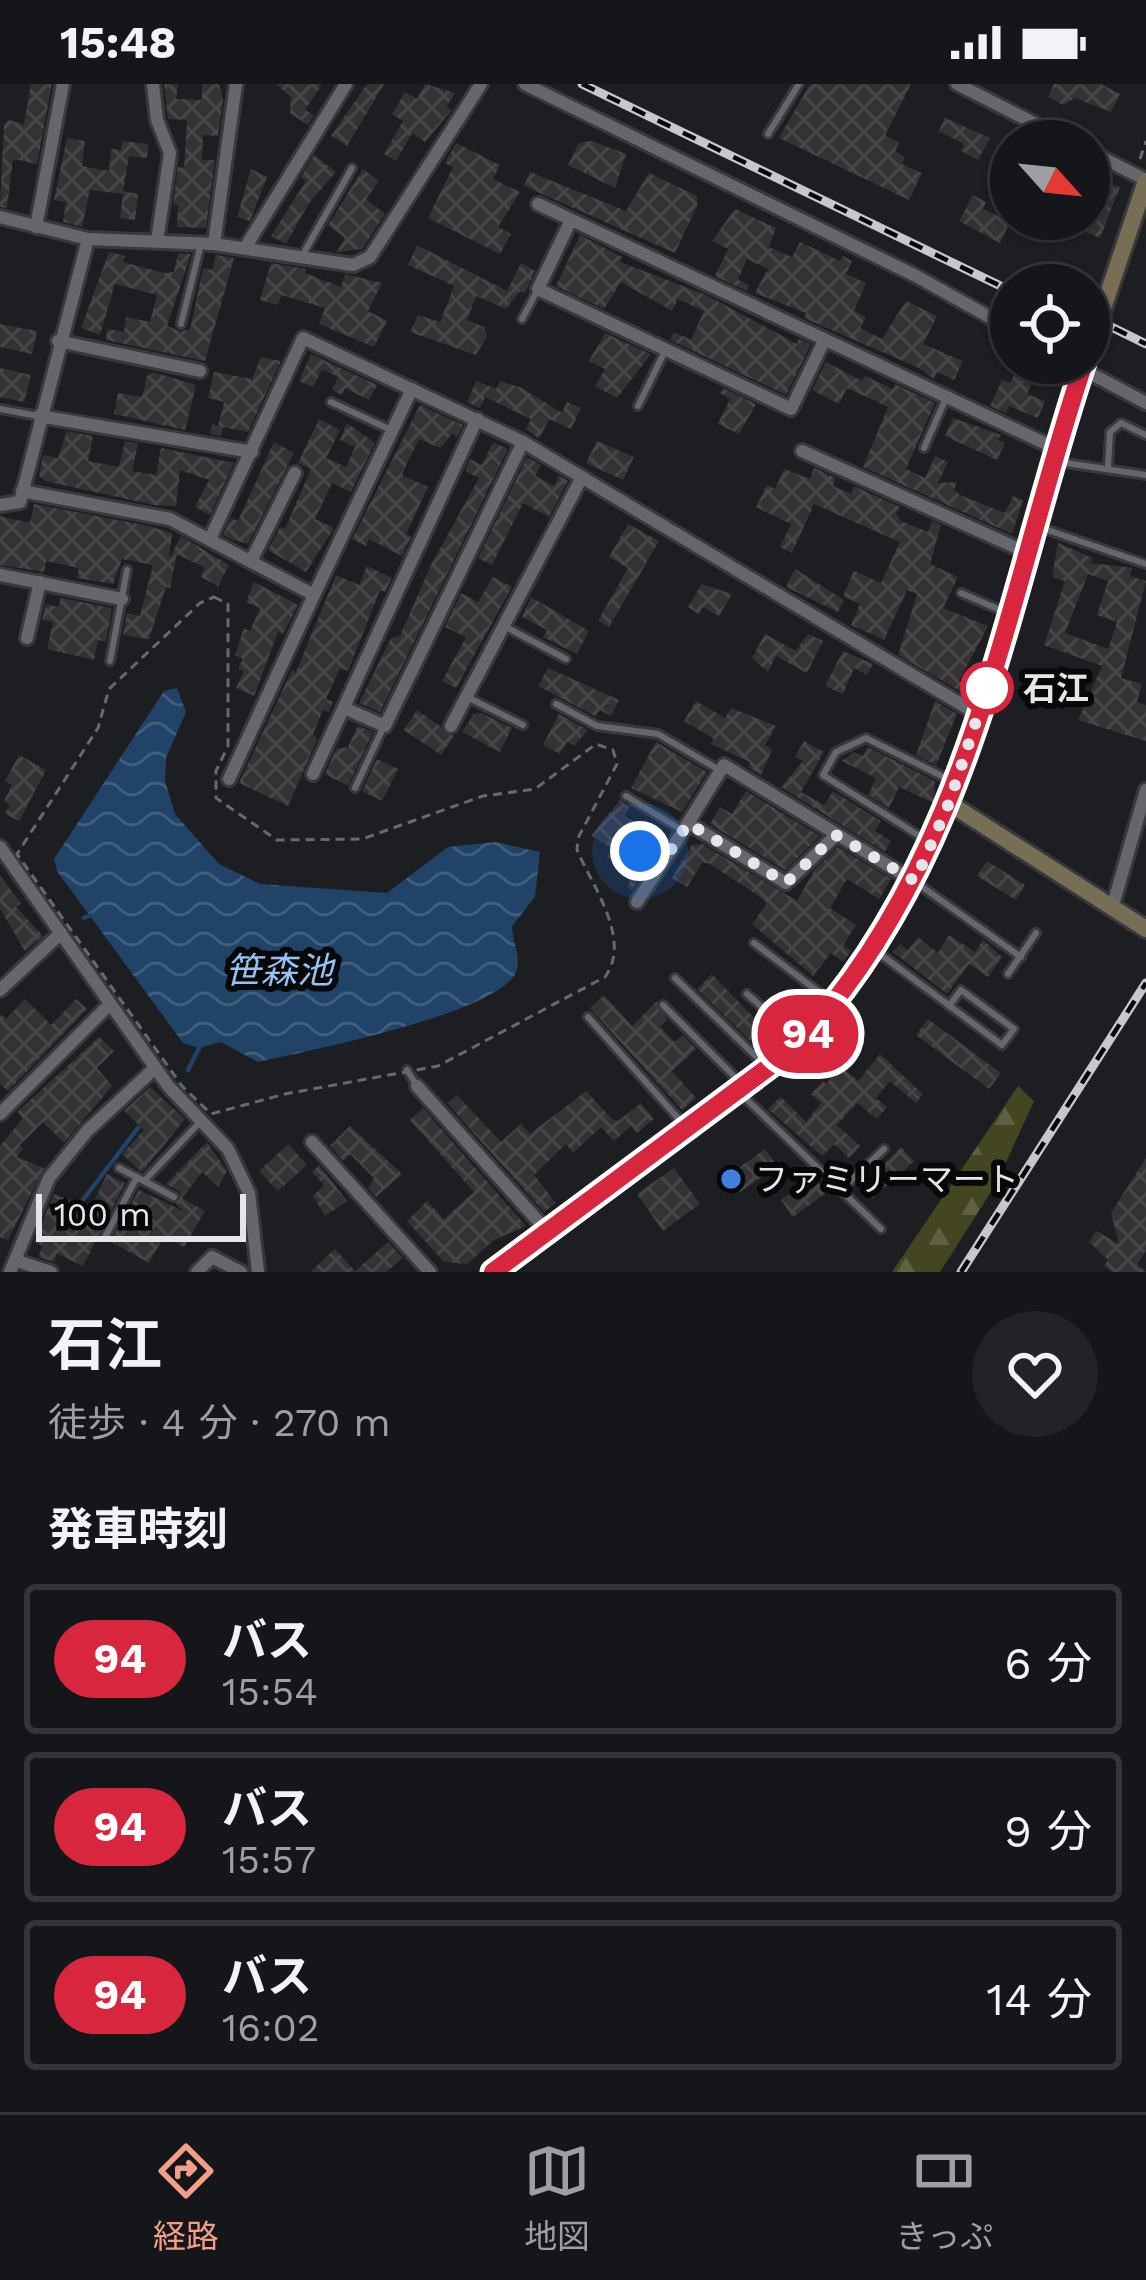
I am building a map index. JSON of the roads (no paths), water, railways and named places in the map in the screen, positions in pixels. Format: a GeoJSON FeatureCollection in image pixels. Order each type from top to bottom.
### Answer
{"type":"FeatureCollection","features":[{"type":"Feature","properties":{"kind":"main road"},"geometry":{"type":"LineString","coordinates":[[1110,288],[1146,181]]}},
{"type":"Feature","properties":{"kind":"main road"},"geometry":{"type":"LineString","coordinates":[[497,1271],[769,1069],[836,1005],[876,951],[915,881],[956,783],[1057,456],[1074,384]]}},
{"type":"Feature","properties":{"kind":"main road"},"geometry":{"type":"LineString","coordinates":[[949,803],[1146,928]]}},
{"type":"Feature","properties":{"kind":"street"},"geometry":{"type":"LineString","coordinates":[[36,227],[63,84]]}},
{"type":"Feature","properties":{"kind":"street"},"geometry":{"type":"LineString","coordinates":[[153,84],[157,120],[170,153],[157,242]]}},
{"type":"Feature","properties":{"kind":"street"},"geometry":{"type":"LineString","coordinates":[[208,244],[236,84]]}},
{"type":"Feature","properties":{"kind":"street"},"geometry":{"type":"LineString","coordinates":[[245,248],[346,84]]}},
{"type":"Feature","properties":{"kind":"street"},"geometry":{"type":"LineString","coordinates":[[525,84],[916,275],[990,317]]}},
{"type":"Feature","properties":{"kind":"street"},"geometry":{"type":"LineString","coordinates":[[957,84],[1028,120]]}},
{"type":"Feature","properties":{"kind":"street"},"geometry":{"type":"LineString","coordinates":[[0,217],[88,239],[208,244],[353,265],[370,256],[477,85]]}},
{"type":"Feature","properties":{"kind":"street"},"geometry":{"type":"LineString","coordinates":[[1110,162],[1146,181]]}},
{"type":"Feature","properties":{"kind":"street"},"geometry":{"type":"LineString","coordinates":[[538,204],[946,398],[1057,456]]}},
{"type":"Feature","properties":{"kind":"street"},"geometry":{"type":"LineString","coordinates":[[571,220],[538,289],[791,409],[824,341]]}},
{"type":"Feature","properties":{"kind":"street"},"geometry":{"type":"LineString","coordinates":[[0,505],[20,502],[88,239]]}},
{"type":"Feature","properties":{"kind":"street"},"geometry":{"type":"LineString","coordinates":[[210,539],[303,338],[523,442],[783,603],[979,716]]}},
{"type":"Feature","properties":{"kind":"street"},"geometry":{"type":"LineString","coordinates":[[58,341],[200,370]]}},
{"type":"Feature","properties":{"kind":"street"},"geometry":{"type":"LineString","coordinates":[[1110,383],[1146,403]]}},
{"type":"Feature","properties":{"kind":"street"},"geometry":{"type":"LineString","coordinates":[[230,779],[412,388]]}},
{"type":"Feature","properties":{"kind":"street"},"geometry":{"type":"LineString","coordinates":[[40,416],[252,452]]}},
{"type":"Feature","properties":{"kind":"street"},"geometry":{"type":"LineString","coordinates":[[313,774],[477,419]]}},
{"type":"Feature","properties":{"kind":"street"},"geometry":{"type":"LineString","coordinates":[[344,708],[385,726],[523,442]]}},
{"type":"Feature","properties":{"kind":"street"},"geometry":{"type":"LineString","coordinates":[[802,451],[1028,553]]}},
{"type":"Feature","properties":{"kind":"street"},"geometry":{"type":"LineString","coordinates":[[251,561],[295,473]]}},
{"type":"Feature","properties":{"kind":"street"},"geometry":{"type":"LineString","coordinates":[[451,726],[582,477]]}},
{"type":"Feature","properties":{"kind":"street"},"geometry":{"type":"LineString","coordinates":[[22,491],[170,520],[314,595]]}},
{"type":"Feature","properties":{"kind":"street"},"geometry":{"type":"LineString","coordinates":[[0,574],[122,599]]}},
{"type":"Feature","properties":{"kind":"street"},"geometry":{"type":"LineString","coordinates":[[28,638],[40,582]]}},
{"type":"Feature","properties":{"kind":"street"},"geometry":{"type":"LineString","coordinates":[[638,902],[724,765],[915,881]]}},
{"type":"Feature","properties":{"kind":"street"},"geometry":{"type":"LineString","coordinates":[[1113,905],[1146,790]]}},
{"type":"Feature","properties":{"kind":"street"},"geometry":{"type":"LineString","coordinates":[[686,827],[786,883],[836,835]]}},
{"type":"Feature","properties":{"kind":"street"},"geometry":{"type":"LineString","coordinates":[[1,852],[155,1068],[229,1149],[249,1193],[258,1272]]}},
{"type":"Feature","properties":{"kind":"street"},"geometry":{"type":"LineString","coordinates":[[0,990],[61,933]]}},
{"type":"Feature","properties":{"kind":"street"},"geometry":{"type":"LineString","coordinates":[[0,1114],[109,1005]]}},
{"type":"Feature","properties":{"kind":"street"},"geometry":{"type":"LineString","coordinates":[[51,1272],[14,1266],[49,1178],[87,1132],[155,1068]]}},
{"type":"Feature","properties":{"kind":"street"},"geometry":{"type":"LineString","coordinates":[[416,1086],[547,1231]]}},
{"type":"Feature","properties":{"kind":"street"},"geometry":{"type":"LineString","coordinates":[[312,1142],[430,1272]]}},
{"type":"Feature","properties":{"kind":"street"},"geometry":{"type":"LineString","coordinates":[[197,1272],[212,1257],[241,1272]]}},
{"type":"Feature","properties":{"kind":"lane"},"geometry":{"type":"LineString","coordinates":[[768,134],[799,84]]}},
{"type":"Feature","properties":{"kind":"lane"},"geometry":{"type":"LineString","coordinates":[[302,256],[352,168]]}},
{"type":"Feature","properties":{"kind":"lane"},"geometry":{"type":"LineString","coordinates":[[181,324],[208,244]]}},
{"type":"Feature","properties":{"kind":"lane"},"geometry":{"type":"LineString","coordinates":[[522,320],[538,289]]}},
{"type":"Feature","properties":{"kind":"lane"},"geometry":{"type":"LineString","coordinates":[[638,406],[666,347]]}},
{"type":"Feature","properties":{"kind":"lane"},"geometry":{"type":"LineString","coordinates":[[924,448],[946,398]]}},
{"type":"Feature","properties":{"kind":"lane"},"geometry":{"type":"LineString","coordinates":[[332,402],[392,430]]}},
{"type":"Feature","properties":{"kind":"lane"},"geometry":{"type":"LineString","coordinates":[[0,409],[40,416]]}},
{"type":"Feature","properties":{"kind":"lane"},"geometry":{"type":"LineString","coordinates":[[1108,467],[1110,432],[1121,423],[1146,435]]}},
{"type":"Feature","properties":{"kind":"lane"},"geometry":{"type":"LineString","coordinates":[[1057,456],[1108,467],[1119,474],[1146,475]]}},
{"type":"Feature","properties":{"kind":"lane"},"geometry":{"type":"LineString","coordinates":[[1036,526],[1146,564]]}},
{"type":"Feature","properties":{"kind":"lane"},"geometry":{"type":"LineString","coordinates":[[110,661],[127,570]]}},
{"type":"Feature","properties":{"kind":"lane"},"geometry":{"type":"LineString","coordinates":[[961,593],[1010,614]]}},
{"type":"Feature","properties":{"kind":"lane"},"geometry":{"type":"LineString","coordinates":[[503,626],[566,659]]}},
{"type":"Feature","properties":{"kind":"lane"},"geometry":{"type":"LineString","coordinates":[[466,697],[523,725]]}},
{"type":"Feature","properties":{"kind":"lane"},"geometry":{"type":"LineString","coordinates":[[556,704],[597,726],[658,734],[721,771]]}},
{"type":"Feature","properties":{"kind":"lane"},"geometry":{"type":"LineString","coordinates":[[355,788],[385,726]]}},
{"type":"Feature","properties":{"kind":"lane"},"geometry":{"type":"LineString","coordinates":[[932,844],[823,775],[836,752],[866,738],[956,783]]}},
{"type":"Feature","properties":{"kind":"lane"},"geometry":{"type":"LineString","coordinates":[[626,796],[686,827]]}},
{"type":"Feature","properties":{"kind":"lane"},"geometry":{"type":"LineString","coordinates":[[619,838],[662,864]]}},
{"type":"Feature","properties":{"kind":"lane"},"geometry":{"type":"LineString","coordinates":[[915,881],[1021,957]]}},
{"type":"Feature","properties":{"kind":"lane"},"geometry":{"type":"LineString","coordinates":[[1008,974],[1036,932]]}},
{"type":"Feature","properties":{"kind":"lane"},"geometry":{"type":"LineString","coordinates":[[754,943],[836,1005]]}},
{"type":"Feature","properties":{"kind":"lane"},"geometry":{"type":"LineString","coordinates":[[876,951],[1002,1045],[1014,1029],[961,990],[950,1006]]}},
{"type":"Feature","properties":{"kind":"lane"},"geometry":{"type":"LineString","coordinates":[[675,978],[769,1069]]}},
{"type":"Feature","properties":{"kind":"lane"},"geometry":{"type":"LineString","coordinates":[[747,994],[801,1041]]}},
{"type":"Feature","properties":{"kind":"lane"},"geometry":{"type":"LineString","coordinates":[[663,1005],[881,1229]]}},
{"type":"Feature","properties":{"kind":"lane"},"geometry":{"type":"LineString","coordinates":[[588,1017],[688,1129]]}},
{"type":"Feature","properties":{"kind":"lane"},"geometry":{"type":"LineString","coordinates":[[407,1070],[416,1086]]}},
{"type":"Feature","properties":{"kind":"lane"},"geometry":{"type":"LineString","coordinates":[[106,1235],[141,1179],[202,1119]]}},
{"type":"Feature","properties":{"kind":"lane"},"geometry":{"type":"LineString","coordinates":[[841,1190],[884,1149]]}},
{"type":"Feature","properties":{"kind":"lane"},"geometry":{"type":"LineString","coordinates":[[119,1168],[174,1197]]}},
{"type":"Feature","properties":{"kind":"water","name":"笹森池"},"geometry":{"type":"Polygon","coordinates":[[[177,688],[186,712],[166,758],[165,781],[175,814],[219,864],[260,884],[387,893],[448,847],[496,842],[540,852],[535,897],[512,926],[516,972],[502,987],[439,1016],[258,1062],[221,1042],[199,1048],[183,1043],[57,871],[54,859],[164,691],[177,688]]]}},
{"type":"Feature","properties":{"kind":"waterway"},"geometry":{"type":"LineString","coordinates":[[84,918],[91,915]]}},
{"type":"Feature","properties":{"kind":"waterway"},"geometry":{"type":"LineString","coordinates":[[4,978],[47,936]]}},
{"type":"Feature","properties":{"kind":"waterway"},"geometry":{"type":"LineString","coordinates":[[188,1070],[199,1048]]}},
{"type":"Feature","properties":{"kind":"waterway"},"geometry":{"type":"LineString","coordinates":[[79,1205],[141,1124]]}},
{"type":"Feature","properties":{"kind":"railway"},"geometry":{"type":"LineString","coordinates":[[582,84],[990,281]]}},
{"type":"Feature","properties":{"kind":"railway"},"geometry":{"type":"LineString","coordinates":[[1110,326],[1146,344]]}},
{"type":"Feature","properties":{"kind":"railway"},"geometry":{"type":"LineString","coordinates":[[961,1272],[1146,983]]}},
{"type":"Feature","properties":{"kind":"place","name":"石江"},"geometry":{"type":"Point","coordinates":[987,688]}},
{"type":"Feature","properties":{"kind":"place","name":"ファミリーマート"},"geometry":{"type":"Point","coordinates":[731,1179]}}]}
